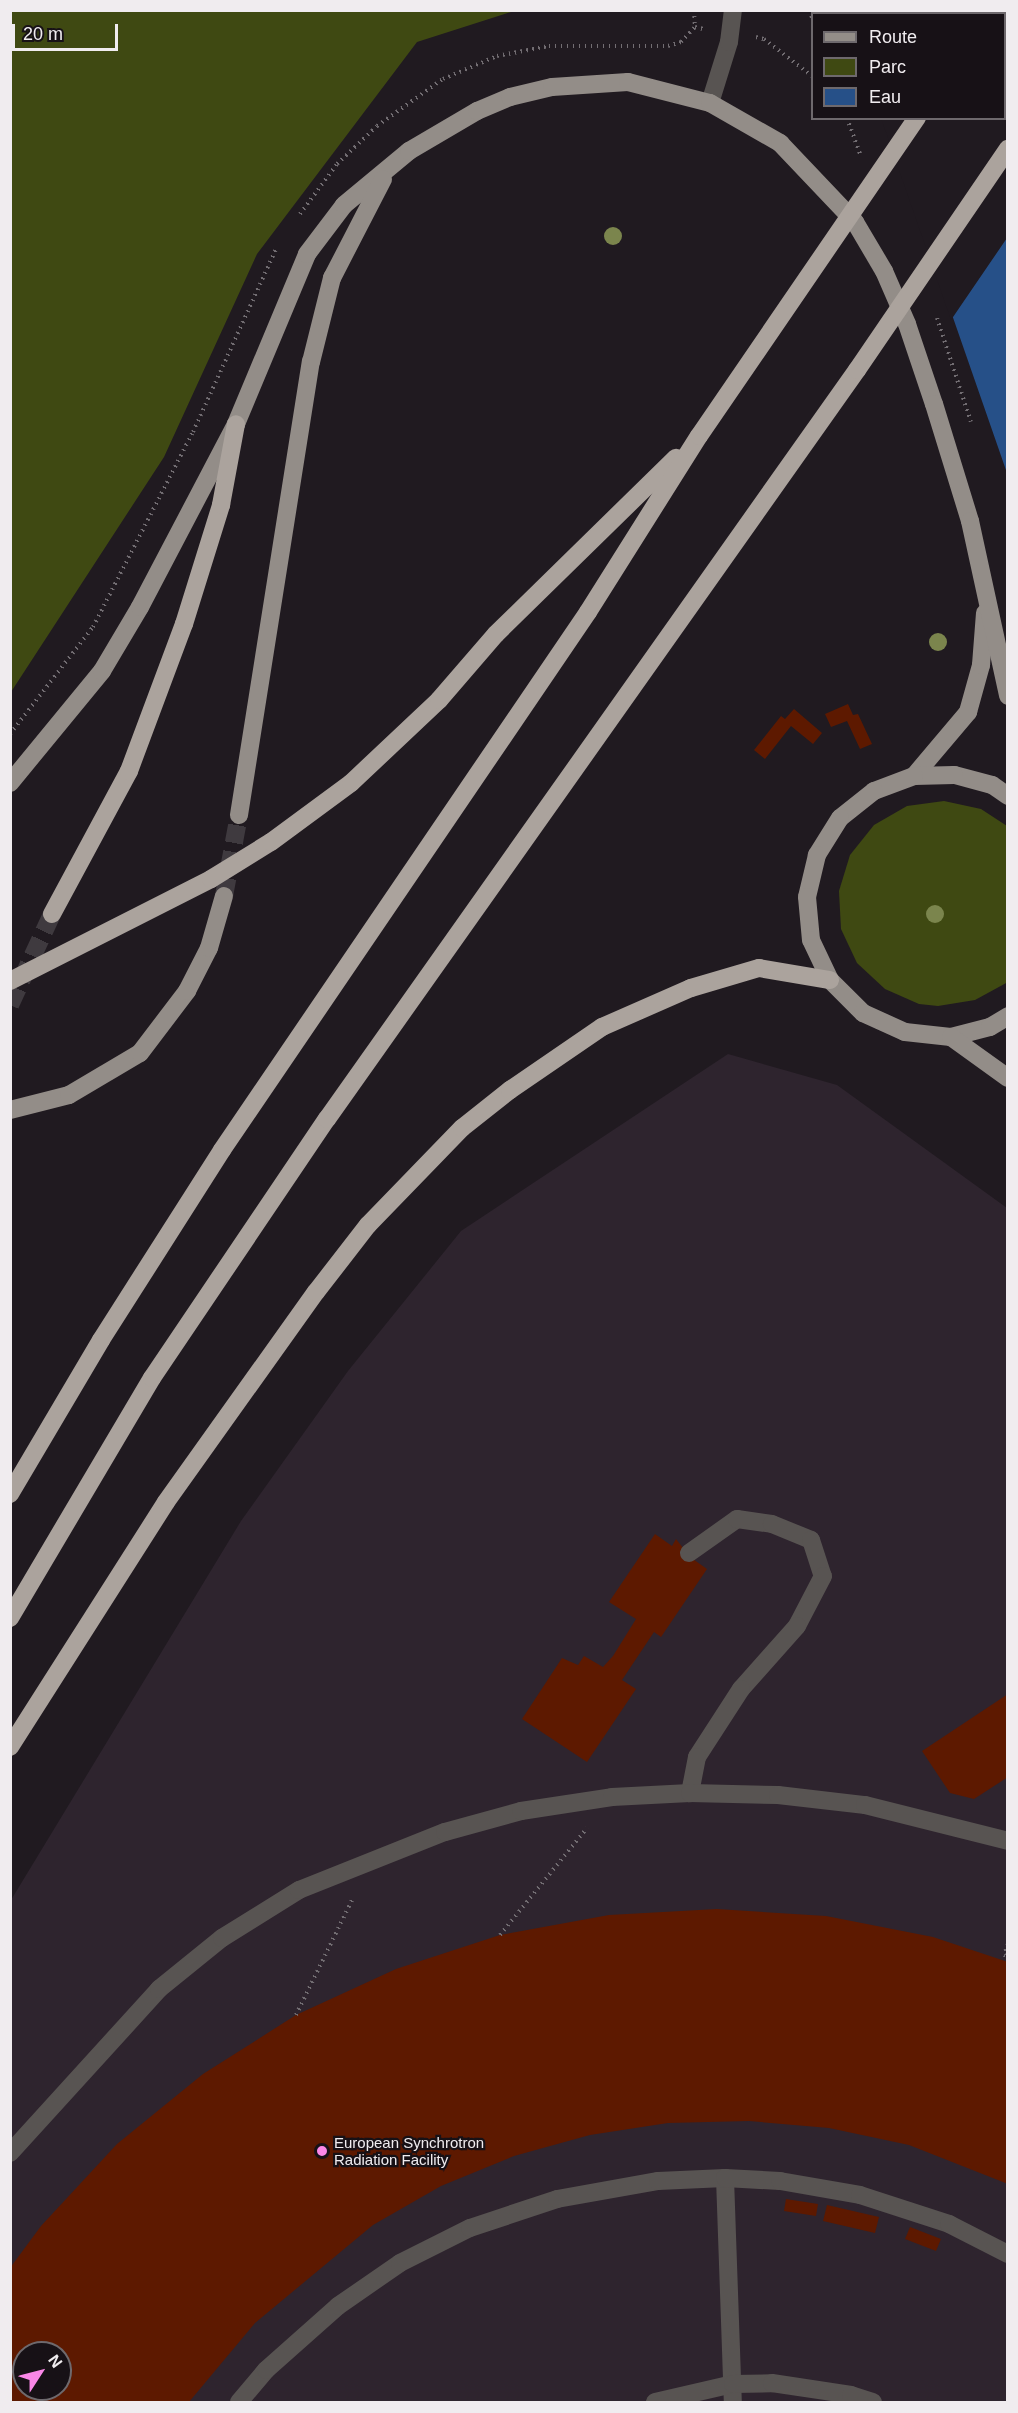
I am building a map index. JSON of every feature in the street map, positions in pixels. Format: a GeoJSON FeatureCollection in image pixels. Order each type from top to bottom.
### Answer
{"type":"FeatureCollection","features":[{"type":"Feature","properties":{"kind":"highway"},"geometry":{"type":"LineString","coordinates":[[10,1494],[101,1340],[216,1160],[588,612],[699,436],[916,120]]}},
{"type":"Feature","properties":{"kind":"highway"},"geometry":{"type":"LineString","coordinates":[[10,1618],[152,1378],[327,1119],[857,370],[1008,149]]}},
{"type":"Feature","properties":{"kind":"highway"},"geometry":{"type":"LineString","coordinates":[[52,914],[129,771],[184,624],[221,505],[236,424]]}},
{"type":"Feature","properties":{"kind":"highway"},"geometry":{"type":"LineString","coordinates":[[10,981],[211,879],[271,842],[351,783],[439,700],[496,634],[699,436]]}},
{"type":"Feature","properties":{"kind":"highway"},"geometry":{"type":"LineString","coordinates":[[10,1747],[166,1502],[316,1292],[368,1225],[462,1128],[510,1090],[602,1027],[691,988],[759,969],[830,980]]}},
{"type":"Feature","properties":{"kind":"main road"},"geometry":{"type":"LineString","coordinates":[[10,783],[102,671],[140,607],[236,424],[307,254],[344,205],[387,173],[409,152],[477,111],[510,97],[552,87],[628,82],[710,103],[780,143],[813,174],[855,222],[884,272],[908,324],[934,404],[987,590],[1008,696]]}},
{"type":"Feature","properties":{"kind":"main road"},"geometry":{"type":"LineString","coordinates":[[239,815],[311,362],[332,278],[387,173]]}},
{"type":"Feature","properties":{"kind":"main road"},"geometry":{"type":"LineString","coordinates":[[914,776],[968,712],[981,665],[987,590]]}},
{"type":"Feature","properties":{"kind":"main road"},"geometry":{"type":"LineString","coordinates":[[1008,796],[992,785],[954,775],[914,776],[874,791],[840,818],[817,855],[807,897],[812,940],[830,980],[863,1013],[905,1032],[951,1037],[990,1027],[1008,1016]]}},
{"type":"Feature","properties":{"kind":"main road"},"geometry":{"type":"LineString","coordinates":[[10,1110],[69,1095],[140,1053],[187,991],[209,948],[224,896]]}},
{"type":"Feature","properties":{"kind":"main road"},"geometry":{"type":"LineString","coordinates":[[951,1037],[1008,1078]]}},
{"type":"Feature","properties":{"kind":"lane"},"geometry":{"type":"LineString","coordinates":[[710,103],[729,42],[733,10]]}},
{"type":"Feature","properties":{"kind":"lane"},"geometry":{"type":"LineString","coordinates":[[689,1553],[737,1519],[772,1524],[811,1540],[823,1576],[797,1626],[741,1689],[697,1757],[690,1793]]}},
{"type":"Feature","properties":{"kind":"lane"},"geometry":{"type":"LineString","coordinates":[[10,2153],[159,1989],[222,1938],[298,1890],[445,1832],[521,1811],[612,1797],[690,1793],[778,1795],[865,1805],[1008,1840]]}},
{"type":"Feature","properties":{"kind":"lane"},"geometry":{"type":"LineString","coordinates":[[725,2178],[733,2403]]}},
{"type":"Feature","properties":{"kind":"lane"},"geometry":{"type":"LineString","coordinates":[[239,2403],[266,2370],[338,2306],[400,2263],[470,2228],[557,2199],[658,2181],[725,2178],[780,2181],[860,2195],[949,2224],[1008,2254]]}},
{"type":"Feature","properties":{"kind":"lane"},"geometry":{"type":"LineString","coordinates":[[655,2403],[733,2384],[809,2387],[873,2403]]}},
{"type":"Feature","properties":{"kind":"path"},"geometry":{"type":"LineString","coordinates":[[694,10],[695,27]]}},
{"type":"Feature","properties":{"kind":"path"},"geometry":{"type":"LineString","coordinates":[[500,1935],[612,1797]]}},
{"type":"Feature","properties":{"kind":"path"},"geometry":{"type":"LineString","coordinates":[[296,2015],[371,1860]]}},
{"type":"Feature","properties":{"kind":"path"},"geometry":{"type":"LineString","coordinates":[[1008,1944],[1004,1955],[1008,1957]]}},
{"type":"Feature","properties":{"kind":"shaded area"},"geometry":{"type":"Polygon","coordinates":[[[728,1054],[837,1085],[1007,1208],[1007,2402],[11,2402],[11,1900],[241,1521],[348,1371],[461,1231],[728,1054]]]}},
{"type":"Feature","properties":{"kind":"green space"},"geometry":{"type":"Polygon","coordinates":[[[11,10],[514,11],[417,42],[257,254],[164,457],[11,692],[11,10]]]}},
{"type":"Feature","properties":{"kind":"green space"},"geometry":{"type":"Polygon","coordinates":[[[944,801],[981,809],[1007,826],[1008,982],[975,1000],[938,1006],[919,1004],[885,989],[857,963],[841,929],[839,891],[850,855],[874,825],[907,806],[944,801]]]}},
{"type":"Feature","properties":{"kind":"water"},"geometry":{"type":"Polygon","coordinates":[[[847,11],[1007,11],[1007,473],[884,120],[1006,120],[1006,12],[847,11]]]}},
{"type":"Feature","properties":{"kind":"pier"},"geometry":{"type":"Polygon","coordinates":[[[1007,11],[1007,238],[951,320],[882,120],[1006,120],[1006,12],[930,12],[1007,11]]]}},
{"type":"Feature","properties":{"kind":"building"},"geometry":{"type":"Polygon","coordinates":[[[848,704],[853,715],[858,714],[872,744],[860,749],[847,721],[831,727],[825,714],[848,704]]]}},
{"type":"Feature","properties":{"kind":"building"},"geometry":{"type":"Polygon","coordinates":[[[794,709],[822,733],[813,744],[791,726],[765,759],[754,750],[781,716],[785,719],[794,709]]]}},
{"type":"Feature","properties":{"kind":"building"},"geometry":{"type":"Polygon","coordinates":[[[655,1534],[672,1546],[676,1539],[690,1557],[707,1569],[661,1637],[654,1632],[622,1680],[636,1689],[587,1762],[522,1719],[562,1658],[578,1665],[584,1656],[603,1667],[613,1656],[636,1619],[609,1602],[655,1534]]]}},
{"type":"Feature","properties":{"kind":"building"},"geometry":{"type":"Polygon","coordinates":[[[1008,1694],[1008,1777],[974,1799],[950,1793],[922,1751],[1008,1694]]]}},
{"type":"Feature","properties":{"kind":"building","name":"European Synchrotron Radiation Facility"},"geometry":{"type":"Polygon","coordinates":[[[717,1909],[826,1916],[933,1937],[1008,1962],[1008,2184],[909,2145],[829,2128],[749,2121],[668,2123],[590,2135],[514,2156],[441,2186],[373,2225],[255,2323],[189,2402],[10,2402],[10,2268],[41,2226],[117,2144],[203,2074],[296,2015],[396,1969],[500,1935],[609,1915],[717,1909]]]}},
{"type":"Feature","properties":{"kind":"building"},"geometry":{"type":"Polygon","coordinates":[[[786,2199],[818,2204],[816,2216],[784,2211],[786,2199]]]}},
{"type":"Feature","properties":{"kind":"building"},"geometry":{"type":"Polygon","coordinates":[[[827,2205],[879,2217],[875,2233],[823,2221],[827,2205]]]}},
{"type":"Feature","properties":{"kind":"building"},"geometry":{"type":"Polygon","coordinates":[[[910,2227],[941,2239],[936,2251],[905,2239],[910,2227]]]}},
{"type":"Feature","properties":{"kind":"tunnel"},"geometry":{"type":"LineString","coordinates":[[224,896],[239,815]]}},
{"type":"Feature","properties":{"kind":"tunnel"},"geometry":{"type":"LineString","coordinates":[[10,1005],[52,914]]}},
{"type":"Feature","properties":{"kind":"place","name":"European Synchrotron Radiation Facility"},"geometry":{"type":"Point","coordinates":[322,2151]}}]}
